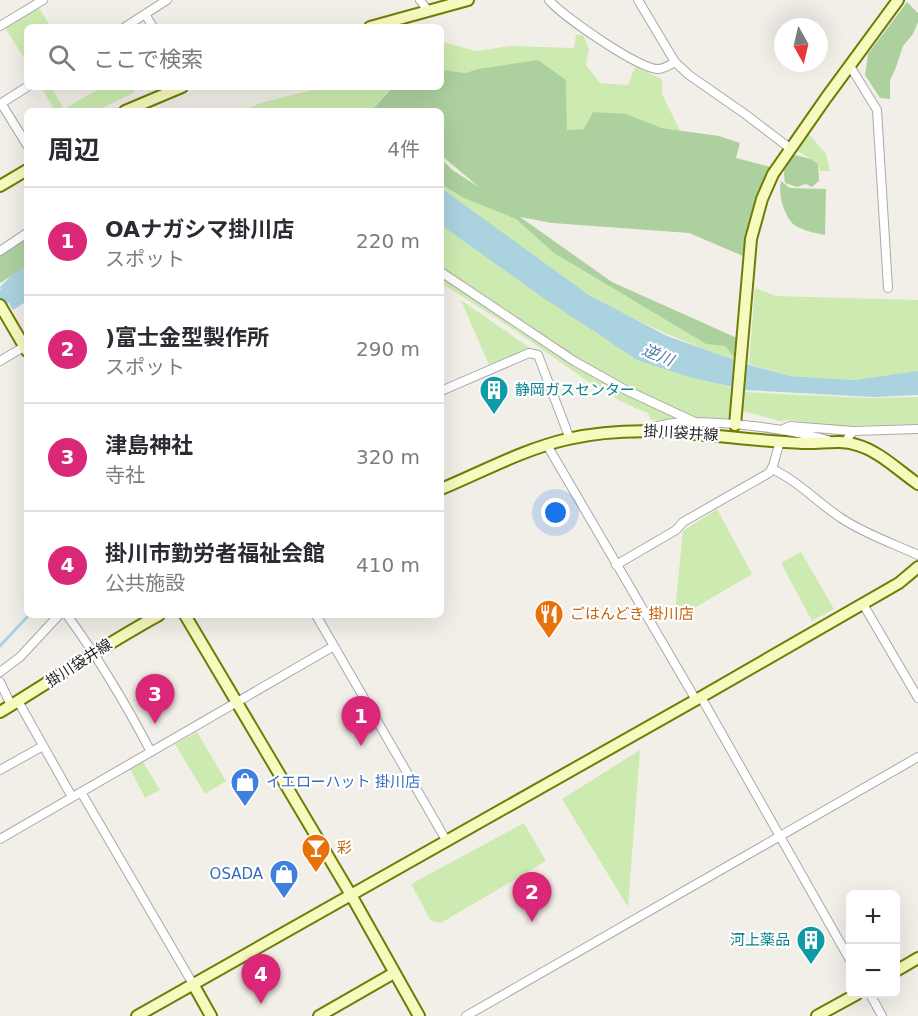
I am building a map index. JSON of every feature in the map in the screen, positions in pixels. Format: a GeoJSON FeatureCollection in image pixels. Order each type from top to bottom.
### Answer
{"type":"FeatureCollection","features":[{"type":"Feature","properties":{"kind":"street"},"geometry":{"type":"LineString","coordinates":[[0,26],[43,0]]}},
{"type":"Feature","properties":{"kind":"street"},"geometry":{"type":"LineString","coordinates":[[130,24],[167,0]]}},
{"type":"Feature","properties":{"kind":"street"},"geometry":{"type":"LineString","coordinates":[[420,0],[428,10]]}},
{"type":"Feature","properties":{"kind":"street"},"geometry":{"type":"LineString","coordinates":[[380,24],[468,0]]}},
{"type":"Feature","properties":{"kind":"street"},"geometry":{"type":"LineString","coordinates":[[549,0],[582,29],[645,65],[661,69],[675,62]]}},
{"type":"Feature","properties":{"kind":"street"},"geometry":{"type":"LineString","coordinates":[[638,0],[675,62],[689,75],[791,149]]}},
{"type":"Feature","properties":{"kind":"street"},"geometry":{"type":"LineString","coordinates":[[736,421],[751,239],[755,221],[773,174],[898,0]]}},
{"type":"Feature","properties":{"kind":"street"},"geometry":{"type":"LineString","coordinates":[[145,14],[151,24]]}},
{"type":"Feature","properties":{"kind":"street"},"geometry":{"type":"LineString","coordinates":[[850,66],[877,110],[888,288]]}},
{"type":"Feature","properties":{"kind":"street"},"geometry":{"type":"LineString","coordinates":[[24,89],[0,104],[24,140]]}},
{"type":"Feature","properties":{"kind":"street"},"geometry":{"type":"LineString","coordinates":[[132,108],[175,90]]}},
{"type":"Feature","properties":{"kind":"street"},"geometry":{"type":"LineString","coordinates":[[0,186],[24,172]]}},
{"type":"Feature","properties":{"kind":"street"},"geometry":{"type":"LineString","coordinates":[[0,251],[24,235]]}},
{"type":"Feature","properties":{"kind":"street"},"geometry":{"type":"LineString","coordinates":[[444,274],[574,361],[626,390],[697,423]]}},
{"type":"Feature","properties":{"kind":"street"},"geometry":{"type":"LineString","coordinates":[[0,305],[24,344]]}},
{"type":"Feature","properties":{"kind":"street"},"geometry":{"type":"LineString","coordinates":[[0,361],[24,347]]}},
{"type":"Feature","properties":{"kind":"street"},"geometry":{"type":"LineString","coordinates":[[444,390],[530,353],[538,355],[570,439]]}},
{"type":"Feature","properties":{"kind":"street"},"geometry":{"type":"LineString","coordinates":[[637,430],[682,422],[736,421],[780,435]]}},
{"type":"Feature","properties":{"kind":"street"},"geometry":{"type":"LineString","coordinates":[[616,565],[676,530],[683,522],[769,472],[772,469],[780,435],[790,426],[854,431],[918,429]]}},
{"type":"Feature","properties":{"kind":"street","name":"掛川袋井線"},"geometry":{"type":"LineString","coordinates":[[444,488],[547,445],[570,439],[637,430],[780,435],[803,443],[841,442],[858,445],[918,484]]}},
{"type":"Feature","properties":{"kind":"street"},"geometry":{"type":"LineString","coordinates":[[841,442],[854,431]]}},
{"type":"Feature","properties":{"kind":"street"},"geometry":{"type":"LineString","coordinates":[[547,445],[616,565],[780,836],[846,953]]}},
{"type":"Feature","properties":{"kind":"street"},"geometry":{"type":"LineString","coordinates":[[772,469],[784,474],[861,530],[918,555]]}},
{"type":"Feature","properties":{"kind":"street"},"geometry":{"type":"LineString","coordinates":[[137,1016],[698,699],[899,583],[918,567]]}},
{"type":"Feature","properties":{"kind":"street"},"geometry":{"type":"LineString","coordinates":[[863,604],[918,698]]}},
{"type":"Feature","properties":{"kind":"street"},"geometry":{"type":"LineString","coordinates":[[0,672],[20,657],[56,618]]}},
{"type":"Feature","properties":{"kind":"street"},"geometry":{"type":"LineString","coordinates":[[69,618],[124,701],[151,752]]}},
{"type":"Feature","properties":{"kind":"street","name":"掛川袋井線"},"geometry":{"type":"LineString","coordinates":[[0,712],[154,618]]}},
{"type":"Feature","properties":{"kind":"street"},"geometry":{"type":"LineString","coordinates":[[187,618],[351,895],[419,1016]]}},
{"type":"Feature","properties":{"kind":"street"},"geometry":{"type":"LineString","coordinates":[[318,618],[446,840]]}},
{"type":"Feature","properties":{"kind":"street"},"geometry":{"type":"LineString","coordinates":[[0,839],[334,646]]}},
{"type":"Feature","properties":{"kind":"street"},"geometry":{"type":"LineString","coordinates":[[0,682],[43,746],[72,797]]}},
{"type":"Feature","properties":{"kind":"street"},"geometry":{"type":"LineString","coordinates":[[0,770],[43,746]]}},
{"type":"Feature","properties":{"kind":"street"},"geometry":{"type":"LineString","coordinates":[[466,1016],[918,757]]}},
{"type":"Feature","properties":{"kind":"street"},"geometry":{"type":"LineString","coordinates":[[81,792],[211,1016]]}},
{"type":"Feature","properties":{"kind":"street"},"geometry":{"type":"LineString","coordinates":[[900,969],[918,958]]}},
{"type":"Feature","properties":{"kind":"street"},"geometry":{"type":"LineString","coordinates":[[319,1016],[394,973]]}},
{"type":"Feature","properties":{"kind":"street"},"geometry":{"type":"LineString","coordinates":[[817,1016],[848,998]]}},
{"type":"Feature","properties":{"kind":"street"},"geometry":{"type":"LineString","coordinates":[[873,998],[882,1016]]}},
{"type":"Feature","properties":{"kind":"green space"},"geometry":{"type":"Polygon","coordinates":[[[907,2],[918,13],[918,22],[913,34],[903,46],[890,80],[890,99],[880,98],[865,75],[868,54],[907,2]]]}},
{"type":"Feature","properties":{"kind":"green space"},"geometry":{"type":"Polygon","coordinates":[[[39,8],[49,24],[24,24],[24,57],[5,28],[39,8]]]}},
{"type":"Feature","properties":{"kind":"green space"},"geometry":{"type":"Polygon","coordinates":[[[576,35],[583,35],[589,49],[586,65],[600,83],[628,85],[635,67],[662,79],[662,94],[680,131],[662,128],[626,114],[584,129],[567,130],[566,80],[478,69],[465,73],[444,71],[444,43],[477,51],[510,46],[574,48],[576,35]]]}},
{"type":"Feature","properties":{"kind":"green space"},"geometry":{"type":"Polygon","coordinates":[[[538,60],[566,80],[567,130],[584,129],[593,112],[626,114],[662,128],[719,136],[740,143],[736,158],[771,167],[763,183],[743,256],[689,233],[552,223],[520,217],[612,282],[737,338],[740,365],[725,346],[706,344],[554,253],[516,219],[464,198],[444,186],[444,161],[451,169],[480,188],[444,158],[444,108],[374,108],[390,90],[444,90],[444,70],[465,73],[538,60]]]}},
{"type":"Feature","properties":{"kind":"green space"},"geometry":{"type":"Polygon","coordinates":[[[43,90],[53,90],[63,108],[53,108],[43,90]]]}},
{"type":"Feature","properties":{"kind":"green space"},"geometry":{"type":"Polygon","coordinates":[[[97,90],[134,90],[135,92],[103,108],[66,108],[97,90]]]}},
{"type":"Feature","properties":{"kind":"green space"},"geometry":{"type":"Polygon","coordinates":[[[313,90],[389,90],[374,108],[248,108],[313,90]]]}},
{"type":"Feature","properties":{"kind":"green space"},"geometry":{"type":"Polygon","coordinates":[[[808,133],[826,154],[830,171],[820,171],[818,164],[795,149],[808,133]]]}},
{"type":"Feature","properties":{"kind":"green space"},"geometry":{"type":"Polygon","coordinates":[[[791,154],[811,159],[818,164],[819,181],[812,187],[806,184],[797,187],[785,183],[785,168],[791,154]]]}},
{"type":"Feature","properties":{"kind":"green space"},"geometry":{"type":"Polygon","coordinates":[[[444,164],[516,219],[554,253],[706,344],[725,346],[737,361],[625,314],[590,295],[514,243],[444,190],[444,164]]]}},
{"type":"Feature","properties":{"kind":"green space"},"geometry":{"type":"Polygon","coordinates":[[[781,181],[790,188],[826,189],[825,235],[803,229],[792,223],[782,203],[781,181]]]}},
{"type":"Feature","properties":{"kind":"green space"},"geometry":{"type":"Polygon","coordinates":[[[444,225],[597,334],[643,361],[744,392],[865,398],[918,397],[918,424],[840,426],[789,420],[779,421],[743,411],[727,418],[651,420],[648,413],[622,402],[599,388],[444,285],[444,225]]]}},
{"type":"Feature","properties":{"kind":"green space"},"geometry":{"type":"Polygon","coordinates":[[[24,238],[24,268],[0,283],[0,256],[24,238]]]}},
{"type":"Feature","properties":{"kind":"green space"},"geometry":{"type":"Polygon","coordinates":[[[755,288],[776,296],[918,300],[918,371],[884,379],[855,380],[790,376],[749,364],[755,288]]]}},
{"type":"Feature","properties":{"kind":"green space"},"geometry":{"type":"Polygon","coordinates":[[[461,300],[530,348],[489,365],[461,300]]]}},
{"type":"Feature","properties":{"kind":"green space"},"geometry":{"type":"Polygon","coordinates":[[[717,509],[752,574],[674,620],[683,531],[717,509]]]}},
{"type":"Feature","properties":{"kind":"green space"},"geometry":{"type":"Polygon","coordinates":[[[801,552],[834,609],[812,621],[781,563],[801,552]]]}},
{"type":"Feature","properties":{"kind":"green space"},"geometry":{"type":"Polygon","coordinates":[[[197,732],[226,781],[205,794],[175,744],[197,732]]]}},
{"type":"Feature","properties":{"kind":"green space"},"geometry":{"type":"Polygon","coordinates":[[[640,750],[628,907],[562,799],[640,750]]]}},
{"type":"Feature","properties":{"kind":"green space"},"geometry":{"type":"Polygon","coordinates":[[[143,762],[160,790],[145,798],[130,769],[143,762]]]}},
{"type":"Feature","properties":{"kind":"green space"},"geometry":{"type":"Polygon","coordinates":[[[524,823],[546,861],[441,923],[431,921],[411,884],[524,823]]]}},
{"type":"Feature","properties":{"kind":"water"},"geometry":{"type":"Polygon","coordinates":[[[444,190],[589,295],[667,336],[746,364],[790,376],[855,380],[918,371],[918,395],[873,397],[744,390],[686,376],[637,360],[539,295],[444,227],[444,190]]]}},
{"type":"Feature","properties":{"kind":"water"},"geometry":{"type":"Polygon","coordinates":[[[24,268],[24,303],[13,310],[0,287],[12,275],[24,268]]]}},
{"type":"Feature","properties":{"kind":"waterway","name":"逆川"},"geometry":{"type":"LineString","coordinates":[[0,299],[24,283]]}},
{"type":"Feature","properties":{"kind":"waterway"},"geometry":{"type":"LineString","coordinates":[[0,646],[26,618]]}},
{"type":"Feature","properties":{"kind":"place","name":"静岡ガスセンター"},"geometry":{"type":"Point","coordinates":[494,416]}},
{"type":"Feature","properties":{"kind":"place","name":"ごはんどき 掛川店"},"geometry":{"type":"Point","coordinates":[549,640]}},
{"type":"Feature","properties":{"kind":"place","name":"津島神社"},"geometry":{"type":"Point","coordinates":[155,724]}},
{"type":"Feature","properties":{"kind":"place","name":"OAナガシマ掛川店"},"geometry":{"type":"Point","coordinates":[361,746]}},
{"type":"Feature","properties":{"kind":"place","name":"イエローハット 掛川店"},"geometry":{"type":"Point","coordinates":[245,808]}},
{"type":"Feature","properties":{"kind":"place","name":"彩"},"geometry":{"type":"Point","coordinates":[316,874]}},
{"type":"Feature","properties":{"kind":"place","name":"OSADA"},"geometry":{"type":"Point","coordinates":[284,900]}},
{"type":"Feature","properties":{"kind":"place","name":")富士金型製作所"},"geometry":{"type":"Point","coordinates":[532,922]}},
{"type":"Feature","properties":{"kind":"place","name":"河上薬品"},"geometry":{"type":"Point","coordinates":[811,966]}},
{"type":"Feature","properties":{"kind":"place","name":"掛川市勤労者福祉会館"},"geometry":{"type":"Point","coordinates":[261,1004]}}]}
